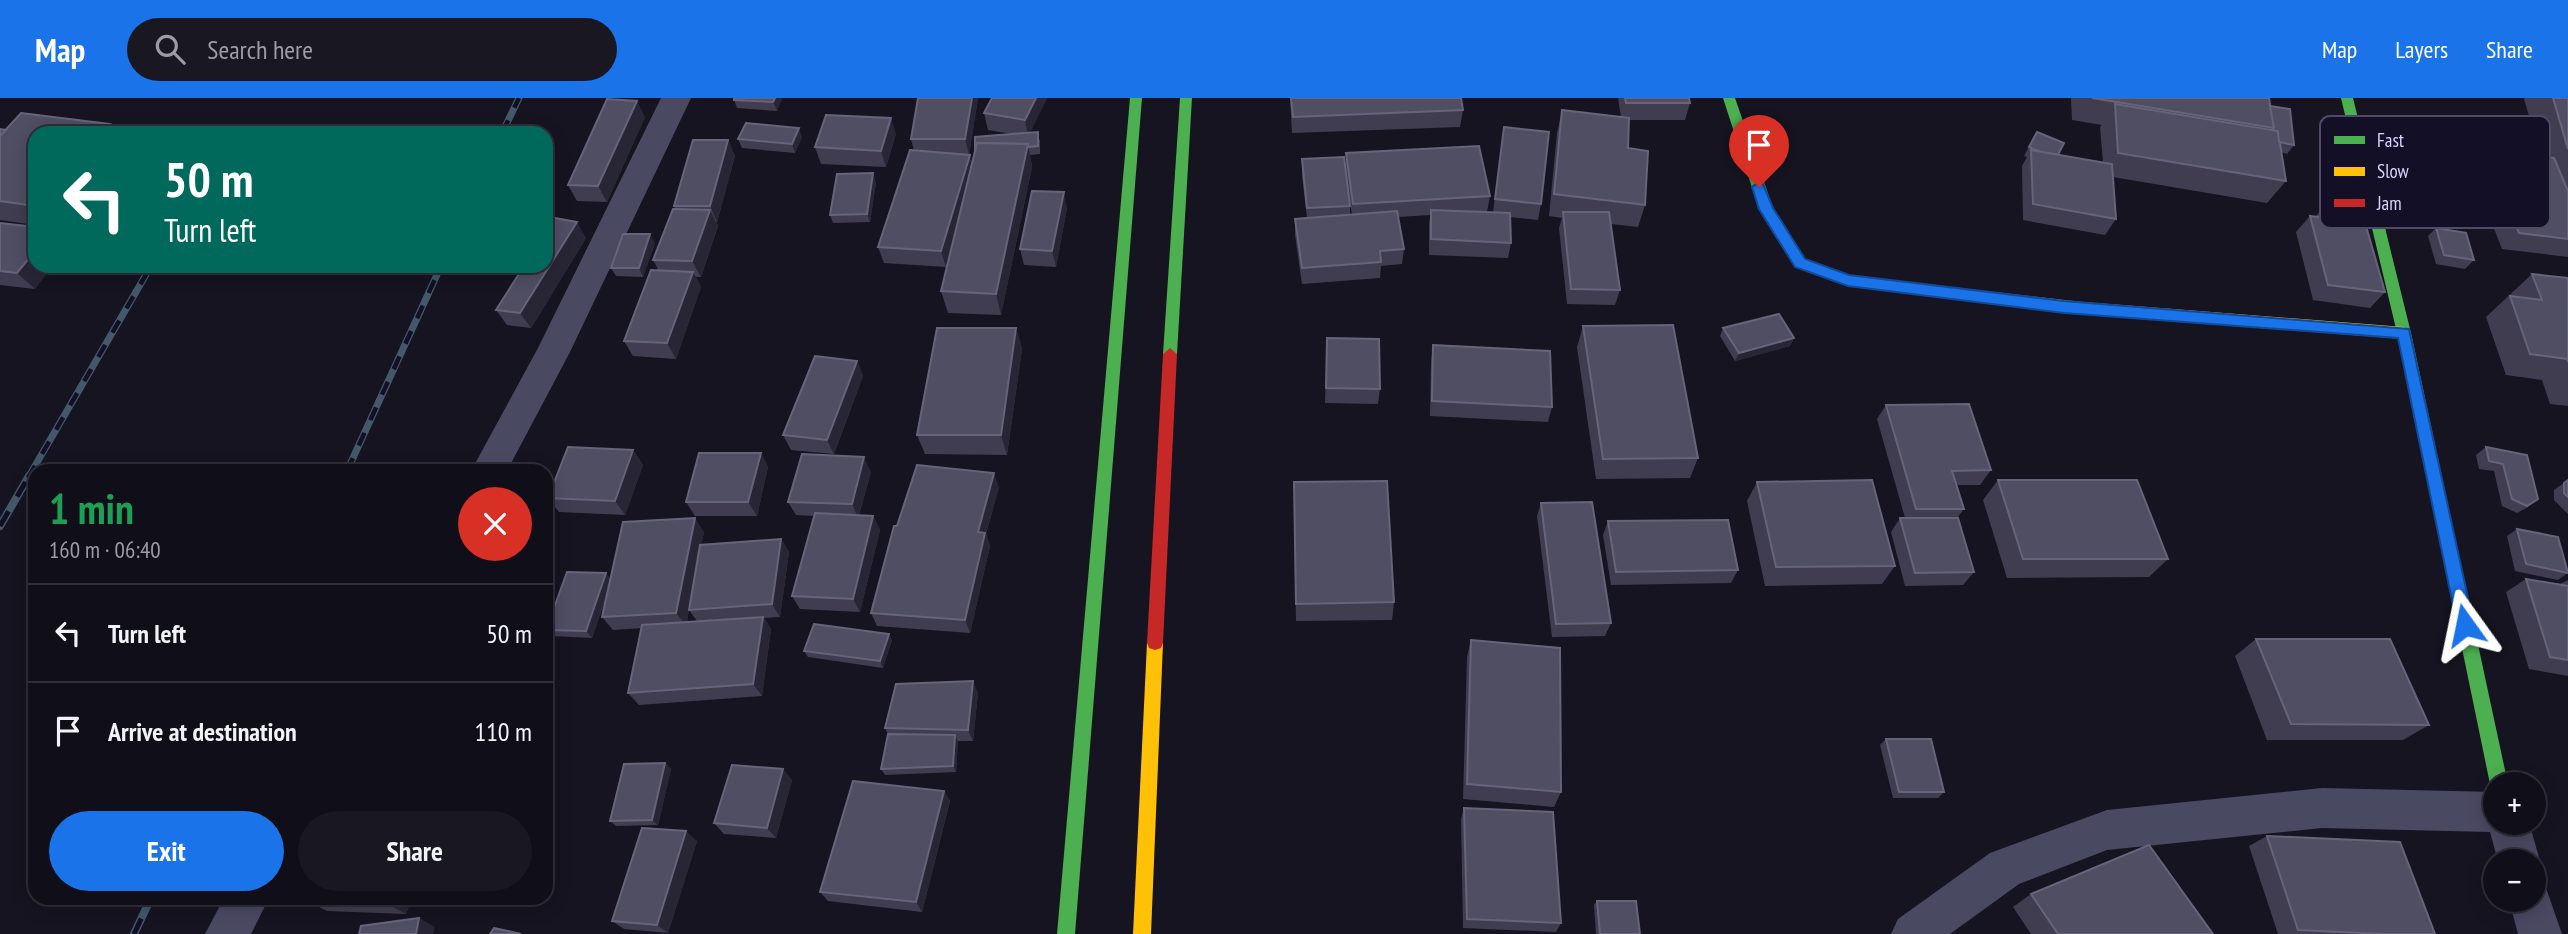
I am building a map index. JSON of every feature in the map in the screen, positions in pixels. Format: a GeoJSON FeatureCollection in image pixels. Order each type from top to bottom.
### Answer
{"type":"FeatureCollection","features":[{"type":"Feature","properties":{"kind":"street"},"geometry":{"type":"LineString","coordinates":[[493,464],[553,352],[676,98]]}},
{"type":"Feature","properties":{"kind":"street"},"geometry":{"type":"LineString","coordinates":[[1066,934],[1136,98]]}},
{"type":"Feature","properties":{"kind":"street"},"geometry":{"type":"LineString","coordinates":[[1142,934],[1164,448],[1186,98]]}},
{"type":"Feature","properties":{"kind":"street"},"geometry":{"type":"LineString","coordinates":[[1729,98],[1766,209],[1800,263],[1848,281],[2064,307],[2404,333]]}},
{"type":"Feature","properties":{"kind":"street"},"geometry":{"type":"LineString","coordinates":[[2347,98],[2351,116]]}},
{"type":"Feature","properties":{"kind":"street"},"geometry":{"type":"LineString","coordinates":[[2379,228],[2404,333],[2496,772]]}},
{"type":"Feature","properties":{"kind":"street"},"geometry":{"type":"LineString","coordinates":[[1913,934],[2005,868],[2107,830],[2322,808],[2483,812]]}},
{"type":"Feature","properties":{"kind":"street"},"geometry":{"type":"LineString","coordinates":[[228,934],[244,905]]}},
{"type":"Feature","properties":{"kind":"street"},"geometry":{"type":"LineString","coordinates":[[2534,912],[2540,934]]}},
{"type":"Feature","properties":{"kind":"building"},"geometry":{"type":"Polygon","coordinates":[[[734,98],[775,98],[773,102],[734,98]]]}},
{"type":"Feature","properties":{"kind":"building"},"geometry":{"type":"Polygon","coordinates":[[[918,98],[972,98],[965,139],[911,139],[918,98]]]}},
{"type":"Feature","properties":{"kind":"building"},"geometry":{"type":"Polygon","coordinates":[[[992,98],[1036,98],[1025,120],[984,113],[992,98]]]}},
{"type":"Feature","properties":{"kind":"building"},"geometry":{"type":"Polygon","coordinates":[[[1291,98],[1461,98],[1463,110],[1293,117],[1291,98]]]}},
{"type":"Feature","properties":{"kind":"building"},"geometry":{"type":"Polygon","coordinates":[[[1625,98],[1689,98],[1690,103],[1626,103],[1625,98]]]}},
{"type":"Feature","properties":{"kind":"building"},"geometry":{"type":"Polygon","coordinates":[[[2092,98],[2269,98],[2274,128],[2092,98]]]}},
{"type":"Feature","properties":{"kind":"building"},"geometry":{"type":"Polygon","coordinates":[[[2553,98],[2568,98],[2568,149],[2553,98]]]}},
{"type":"Feature","properties":{"kind":"building"},"geometry":{"type":"Polygon","coordinates":[[[607,99],[637,101],[598,186],[568,185],[607,99]]]}},
{"type":"Feature","properties":{"kind":"building"},"geometry":{"type":"Polygon","coordinates":[[[2115,104],[2278,131],[2286,181],[2118,153],[2115,104]]]}},
{"type":"Feature","properties":{"kind":"building"},"geometry":{"type":"Polygon","coordinates":[[[2270,106],[2290,109],[2294,145],[2279,142],[2278,131],[2272,130],[2274,128],[2270,106]]]}},
{"type":"Feature","properties":{"kind":"building"},"geometry":{"type":"Polygon","coordinates":[[[1562,110],[1629,118],[1628,148],[1648,151],[1645,205],[1554,194],[1562,110]]]}},
{"type":"Feature","properties":{"kind":"building"},"geometry":{"type":"Polygon","coordinates":[[[21,113],[110,124],[28,126],[28,205],[0,201],[0,136],[21,113]]]}},
{"type":"Feature","properties":{"kind":"building"},"geometry":{"type":"Polygon","coordinates":[[[826,115],[891,118],[881,151],[815,147],[826,115]]]}},
{"type":"Feature","properties":{"kind":"building"},"geometry":{"type":"Polygon","coordinates":[[[746,123],[799,128],[792,144],[738,139],[746,123]]]}},
{"type":"Feature","properties":{"kind":"building"},"geometry":{"type":"Polygon","coordinates":[[[1504,127],[1549,132],[1541,204],[1495,199],[1504,127]]]}},
{"type":"Feature","properties":{"kind":"building"},"geometry":{"type":"Polygon","coordinates":[[[1038,132],[1038,146],[977,143],[975,151],[975,137],[1038,132]]]}},
{"type":"Feature","properties":{"kind":"building"},"geometry":{"type":"Polygon","coordinates":[[[2037,132],[2064,143],[2058,155],[2029,147],[2037,132]]]}},
{"type":"Feature","properties":{"kind":"building"},"geometry":{"type":"Polygon","coordinates":[[[693,140],[728,140],[710,206],[674,206],[693,140]]]}},
{"type":"Feature","properties":{"kind":"building"},"geometry":{"type":"Polygon","coordinates":[[[977,143],[1028,144],[996,294],[941,291],[977,143]]]}},
{"type":"Feature","properties":{"kind":"building"},"geometry":{"type":"Polygon","coordinates":[[[1479,146],[1490,196],[1353,204],[1346,153],[1479,146]]]}},
{"type":"Feature","properties":{"kind":"building"},"geometry":{"type":"Polygon","coordinates":[[[910,150],[970,155],[941,251],[878,247],[910,150]]]}},
{"type":"Feature","properties":{"kind":"building"},"geometry":{"type":"Polygon","coordinates":[[[2031,150],[2112,164],[2116,219],[2033,204],[2031,150]]]}},
{"type":"Feature","properties":{"kind":"building"},"geometry":{"type":"Polygon","coordinates":[[[1344,157],[1350,206],[1307,208],[1302,159],[1344,157]]]}},
{"type":"Feature","properties":{"kind":"building"},"geometry":{"type":"Polygon","coordinates":[[[2550,158],[2554,158],[2568,191],[2568,239],[2519,233],[2517,228],[2550,228],[2550,158]]]}},
{"type":"Feature","properties":{"kind":"building"},"geometry":{"type":"Polygon","coordinates":[[[873,173],[867,214],[830,215],[837,174],[873,173]]]}},
{"type":"Feature","properties":{"kind":"building"},"geometry":{"type":"Polygon","coordinates":[[[1032,191],[1064,192],[1052,251],[1020,249],[1032,191]]]}},
{"type":"Feature","properties":{"kind":"building"},"geometry":{"type":"Polygon","coordinates":[[[673,209],[710,210],[692,261],[653,260],[673,209]]]}},
{"type":"Feature","properties":{"kind":"building"},"geometry":{"type":"Polygon","coordinates":[[[1431,210],[1510,213],[1511,243],[1431,239],[1431,210]]]}},
{"type":"Feature","properties":{"kind":"building"},"geometry":{"type":"Polygon","coordinates":[[[1397,211],[1404,249],[1380,251],[1381,262],[1302,268],[1295,219],[1397,211]]]}},
{"type":"Feature","properties":{"kind":"building"},"geometry":{"type":"Polygon","coordinates":[[[1563,212],[1609,212],[1620,290],[1571,289],[1563,212]]]}},
{"type":"Feature","properties":{"kind":"building"},"geometry":{"type":"Polygon","coordinates":[[[2310,216],[2320,217],[2320,228],[2367,228],[2385,292],[2328,285],[2310,216]]]}},
{"type":"Feature","properties":{"kind":"building"},"geometry":{"type":"Polygon","coordinates":[[[555,218],[577,222],[553,260],[555,218]]]}},
{"type":"Feature","properties":{"kind":"building"},"geometry":{"type":"Polygon","coordinates":[[[0,223],[28,226],[28,260],[17,273],[0,271],[0,223]]]}},
{"type":"Feature","properties":{"kind":"building"},"geometry":{"type":"Polygon","coordinates":[[[2436,228],[2466,233],[2474,260],[2444,255],[2436,228]]]}},
{"type":"Feature","properties":{"kind":"building"},"geometry":{"type":"Polygon","coordinates":[[[623,234],[650,234],[639,268],[611,268],[623,234]]]}},
{"type":"Feature","properties":{"kind":"building"},"geometry":{"type":"Polygon","coordinates":[[[651,270],[693,272],[667,343],[624,341],[651,270]]]}},
{"type":"Feature","properties":{"kind":"building"},"geometry":{"type":"Polygon","coordinates":[[[520,273],[545,273],[520,313],[496,310],[520,273]]]}},
{"type":"Feature","properties":{"kind":"building"},"geometry":{"type":"Polygon","coordinates":[[[2532,274],[2568,278],[2568,362],[2567,359],[2530,354],[2510,296],[2542,300],[2532,274]]]}},
{"type":"Feature","properties":{"kind":"building"},"geometry":{"type":"Polygon","coordinates":[[[1779,314],[1794,338],[1739,353],[1723,328],[1779,314]]]}},
{"type":"Feature","properties":{"kind":"building"},"geometry":{"type":"Polygon","coordinates":[[[1673,325],[1698,458],[1603,459],[1583,326],[1673,325]]]}},
{"type":"Feature","properties":{"kind":"building"},"geometry":{"type":"Polygon","coordinates":[[[937,328],[1016,328],[1001,435],[917,435],[937,328]]]}},
{"type":"Feature","properties":{"kind":"building"},"geometry":{"type":"Polygon","coordinates":[[[1327,338],[1379,339],[1380,389],[1326,388],[1327,338]]]}},
{"type":"Feature","properties":{"kind":"building"},"geometry":{"type":"Polygon","coordinates":[[[1433,345],[1550,351],[1552,407],[1432,401],[1433,345]]]}},
{"type":"Feature","properties":{"kind":"building"},"geometry":{"type":"Polygon","coordinates":[[[815,356],[857,361],[827,440],[783,435],[815,356]]]}},
{"type":"Feature","properties":{"kind":"building"},"geometry":{"type":"Polygon","coordinates":[[[1969,404],[1991,470],[1952,471],[1964,509],[1916,509],[1886,405],[1969,404]]]}},
{"type":"Feature","properties":{"kind":"building"},"geometry":{"type":"Polygon","coordinates":[[[568,447],[633,450],[615,501],[553,498],[553,485],[568,447]]]}},
{"type":"Feature","properties":{"kind":"building"},"geometry":{"type":"Polygon","coordinates":[[[2486,447],[2527,455],[2538,499],[2527,506],[2512,499],[2503,464],[2489,461],[2486,447]]]}},
{"type":"Feature","properties":{"kind":"building"},"geometry":{"type":"Polygon","coordinates":[[[699,453],[761,453],[748,502],[686,502],[699,453]]]}},
{"type":"Feature","properties":{"kind":"building"},"geometry":{"type":"Polygon","coordinates":[[[802,454],[864,457],[852,504],[788,502],[802,454]]]}},
{"type":"Feature","properties":{"kind":"building"},"geometry":{"type":"Polygon","coordinates":[[[917,465],[994,473],[978,532],[985,533],[965,620],[871,613],[894,526],[897,526],[917,465]]]}},
{"type":"Feature","properties":{"kind":"building"},"geometry":{"type":"Polygon","coordinates":[[[1872,480],[1895,566],[1776,567],[1757,482],[1872,480]]]}},
{"type":"Feature","properties":{"kind":"building"},"geometry":{"type":"Polygon","coordinates":[[[1998,480],[2137,480],[2168,559],[2023,559],[1998,480]]]}},
{"type":"Feature","properties":{"kind":"building"},"geometry":{"type":"Polygon","coordinates":[[[2568,480],[2568,497],[2564,493],[2564,483],[2568,480]]]}},
{"type":"Feature","properties":{"kind":"building"},"geometry":{"type":"Polygon","coordinates":[[[1387,481],[1394,602],[1296,604],[1294,482],[1387,481]]]}},
{"type":"Feature","properties":{"kind":"building"},"geometry":{"type":"Polygon","coordinates":[[[1592,502],[1611,623],[1556,624],[1541,503],[1592,502]]]}},
{"type":"Feature","properties":{"kind":"building"},"geometry":{"type":"Polygon","coordinates":[[[815,513],[873,516],[853,599],[792,596],[815,513]]]}},
{"type":"Feature","properties":{"kind":"building"},"geometry":{"type":"Polygon","coordinates":[[[695,518],[676,613],[602,617],[623,522],[695,518]]]}},
{"type":"Feature","properties":{"kind":"building"},"geometry":{"type":"Polygon","coordinates":[[[1900,518],[1958,518],[1974,572],[1915,573],[1900,518]]]}},
{"type":"Feature","properties":{"kind":"building"},"geometry":{"type":"Polygon","coordinates":[[[1728,520],[1738,570],[1616,572],[1608,521],[1728,520]]]}},
{"type":"Feature","properties":{"kind":"building"},"geometry":{"type":"Polygon","coordinates":[[[2517,529],[2558,537],[2568,573],[2526,564],[2517,529]]]}},
{"type":"Feature","properties":{"kind":"building"},"geometry":{"type":"Polygon","coordinates":[[[781,539],[772,604],[689,610],[700,545],[781,539]]]}},
{"type":"Feature","properties":{"kind":"building"},"geometry":{"type":"Polygon","coordinates":[[[567,572],[606,573],[586,631],[553,630],[553,611],[567,572]]]}},
{"type":"Feature","properties":{"kind":"building"},"geometry":{"type":"Polygon","coordinates":[[[2526,579],[2568,586],[2568,660],[2550,657],[2526,579]]]}},
{"type":"Feature","properties":{"kind":"building"},"geometry":{"type":"Polygon","coordinates":[[[763,617],[753,684],[628,693],[642,625],[763,617]]]}},
{"type":"Feature","properties":{"kind":"building"},"geometry":{"type":"Polygon","coordinates":[[[814,624],[889,634],[880,661],[804,651],[814,624]]]}},
{"type":"Feature","properties":{"kind":"building"},"geometry":{"type":"Polygon","coordinates":[[[2256,639],[2390,639],[2429,725],[2291,724],[2256,639]]]}},
{"type":"Feature","properties":{"kind":"building"},"geometry":{"type":"Polygon","coordinates":[[[1471,640],[1560,648],[1561,792],[1467,784],[1471,640]]]}},
{"type":"Feature","properties":{"kind":"building"},"geometry":{"type":"Polygon","coordinates":[[[973,681],[968,730],[885,728],[896,684],[973,681]]]}},
{"type":"Feature","properties":{"kind":"building"},"geometry":{"type":"Polygon","coordinates":[[[888,734],[955,735],[953,766],[881,769],[888,734]]]}},
{"type":"Feature","properties":{"kind":"building"},"geometry":{"type":"Polygon","coordinates":[[[1886,739],[1931,739],[1944,792],[1899,792],[1886,739]]]}},
{"type":"Feature","properties":{"kind":"building"},"geometry":{"type":"Polygon","coordinates":[[[665,763],[652,820],[610,821],[624,764],[665,763]]]}},
{"type":"Feature","properties":{"kind":"building"},"geometry":{"type":"Polygon","coordinates":[[[732,765],[783,769],[767,828],[714,823],[732,765]]]}},
{"type":"Feature","properties":{"kind":"building"},"geometry":{"type":"Polygon","coordinates":[[[853,781],[944,791],[916,902],[820,892],[853,781]]]}},
{"type":"Feature","properties":{"kind":"building"},"geometry":{"type":"Polygon","coordinates":[[[1464,808],[1553,812],[1561,923],[1467,919],[1464,808]]]}},
{"type":"Feature","properties":{"kind":"building"},"geometry":{"type":"Polygon","coordinates":[[[642,828],[686,831],[657,925],[612,921],[642,828]]]}},
{"type":"Feature","properties":{"kind":"building"},"geometry":{"type":"Polygon","coordinates":[[[2267,836],[2400,842],[2435,934],[2298,930],[2267,836]]]}},
{"type":"Feature","properties":{"kind":"building"},"geometry":{"type":"Polygon","coordinates":[[[2149,845],[2213,934],[2058,934],[2031,894],[2149,845]]]}},
{"type":"Feature","properties":{"kind":"building"},"geometry":{"type":"Polygon","coordinates":[[[1597,901],[1636,901],[1640,934],[1600,934],[1597,901]]]}},
{"type":"Feature","properties":{"kind":"building"},"geometry":{"type":"Polygon","coordinates":[[[419,918],[416,934],[359,934],[361,926],[419,918]]]}},
{"type":"Feature","properties":{"kind":"building"},"geometry":{"type":"Polygon","coordinates":[[[494,928],[521,934],[490,934],[494,928]]]}},
{"type":"Feature","properties":{"kind":"railway"},"geometry":{"type":"LineString","coordinates":[[505,126],[519,98]]}},
{"type":"Feature","properties":{"kind":"railway"},"geometry":{"type":"LineString","coordinates":[[36,464],[147,273]]}},
{"type":"Feature","properties":{"kind":"railway"},"geometry":{"type":"LineString","coordinates":[[350,464],[438,273]]}},
{"type":"Feature","properties":{"kind":"railway"},"geometry":{"type":"LineString","coordinates":[[0,526],[28,478]]}},
{"type":"Feature","properties":{"kind":"railway"},"geometry":{"type":"LineString","coordinates":[[134,934],[148,905]]}},
{"type":"Feature","properties":{"kind":"traffic: fast"},"geometry":{"type":"LineString","coordinates":[[1066,934],[1136,98]]}},
{"type":"Feature","properties":{"kind":"traffic: fast"},"geometry":{"type":"LineString","coordinates":[[1170,354],[1186,98]]}},
{"type":"Feature","properties":{"kind":"traffic: fast"},"geometry":{"type":"LineString","coordinates":[[1729,98],[1766,209],[1800,263],[1848,281],[2083,308]]}},
{"type":"Feature","properties":{"kind":"traffic: fast"},"geometry":{"type":"LineString","coordinates":[[2347,98],[2351,116]]}},
{"type":"Feature","properties":{"kind":"traffic: fast"},"geometry":{"type":"LineString","coordinates":[[2379,228],[2404,333],[2496,772]]}},
{"type":"Feature","properties":{"kind":"traffic: slow"},"geometry":{"type":"LineString","coordinates":[[2083,308],[2404,333]]}},
{"type":"Feature","properties":{"kind":"traffic: slow"},"geometry":{"type":"LineString","coordinates":[[1142,934],[1155,643]]}},
{"type":"Feature","properties":{"kind":"traffic: jam"},"geometry":{"type":"LineString","coordinates":[[1155,643],[1170,354]]}},
{"type":"Feature","properties":{"kind":"route"},"geometry":{"type":"LineString","coordinates":[[1759,187],[1766,209],[1800,263],[1848,281],[2064,307],[2404,333],[2465,625]]}}]}
